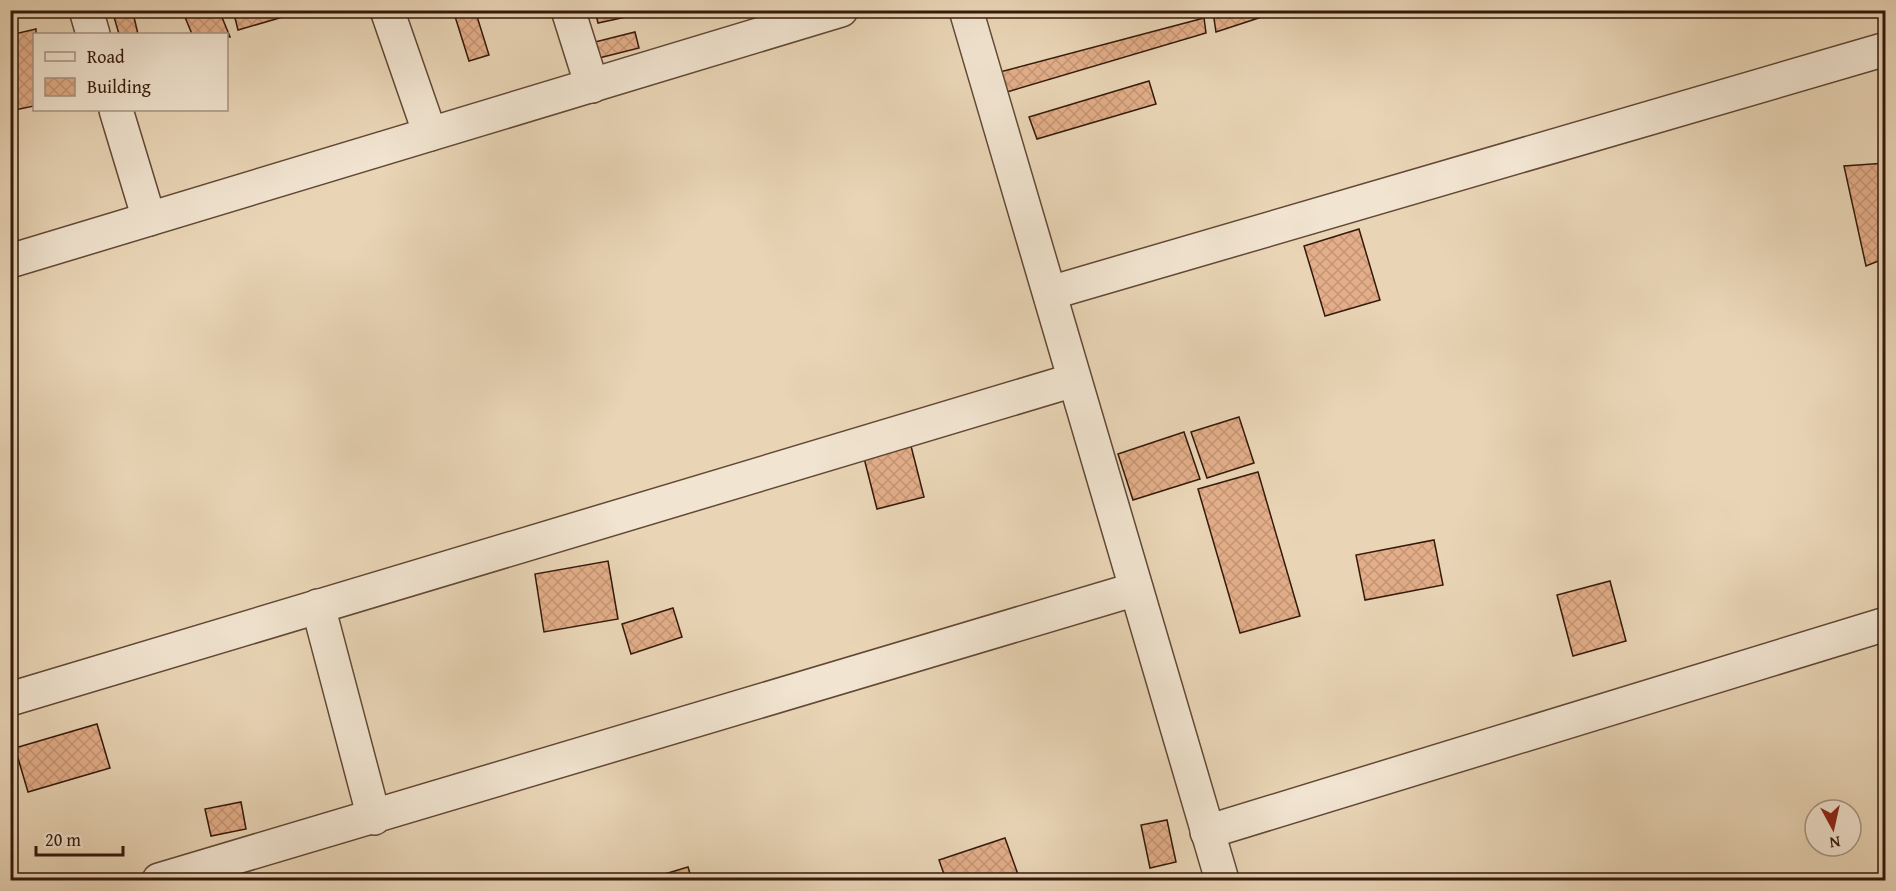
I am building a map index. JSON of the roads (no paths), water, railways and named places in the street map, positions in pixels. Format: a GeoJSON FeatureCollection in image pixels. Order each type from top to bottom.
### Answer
{"type":"FeatureCollection","features":[{"type":"Feature","properties":{"kind":"street"},"geometry":{"type":"LineString","coordinates":[[86,10],[93,33]]}},
{"type":"Feature","properties":{"kind":"street"},"geometry":{"type":"LineString","coordinates":[[387,10],[430,134]]}},
{"type":"Feature","properties":{"kind":"street"},"geometry":{"type":"LineString","coordinates":[[567,10],[592,86]]}},
{"type":"Feature","properties":{"kind":"street"},"geometry":{"type":"LineString","coordinates":[[10,261],[841,10]]}},
{"type":"Feature","properties":{"kind":"street"},"geometry":{"type":"LineString","coordinates":[[966,10],[1222,880]]}},
{"type":"Feature","properties":{"kind":"street"},"geometry":{"type":"LineString","coordinates":[[1050,293],[1886,49]]}},
{"type":"Feature","properties":{"kind":"street"},"geometry":{"type":"LineString","coordinates":[[116,111],[149,219]]}},
{"type":"Feature","properties":{"kind":"street"},"geometry":{"type":"LineString","coordinates":[[10,699],[1074,380]]}},
{"type":"Feature","properties":{"kind":"street"},"geometry":{"type":"LineString","coordinates":[[159,880],[374,818],[1136,589]]}},
{"type":"Feature","properties":{"kind":"street"},"geometry":{"type":"LineString","coordinates":[[318,606],[374,818]]}},
{"type":"Feature","properties":{"kind":"street"},"geometry":{"type":"LineString","coordinates":[[1207,832],[1886,624]]}}]}
